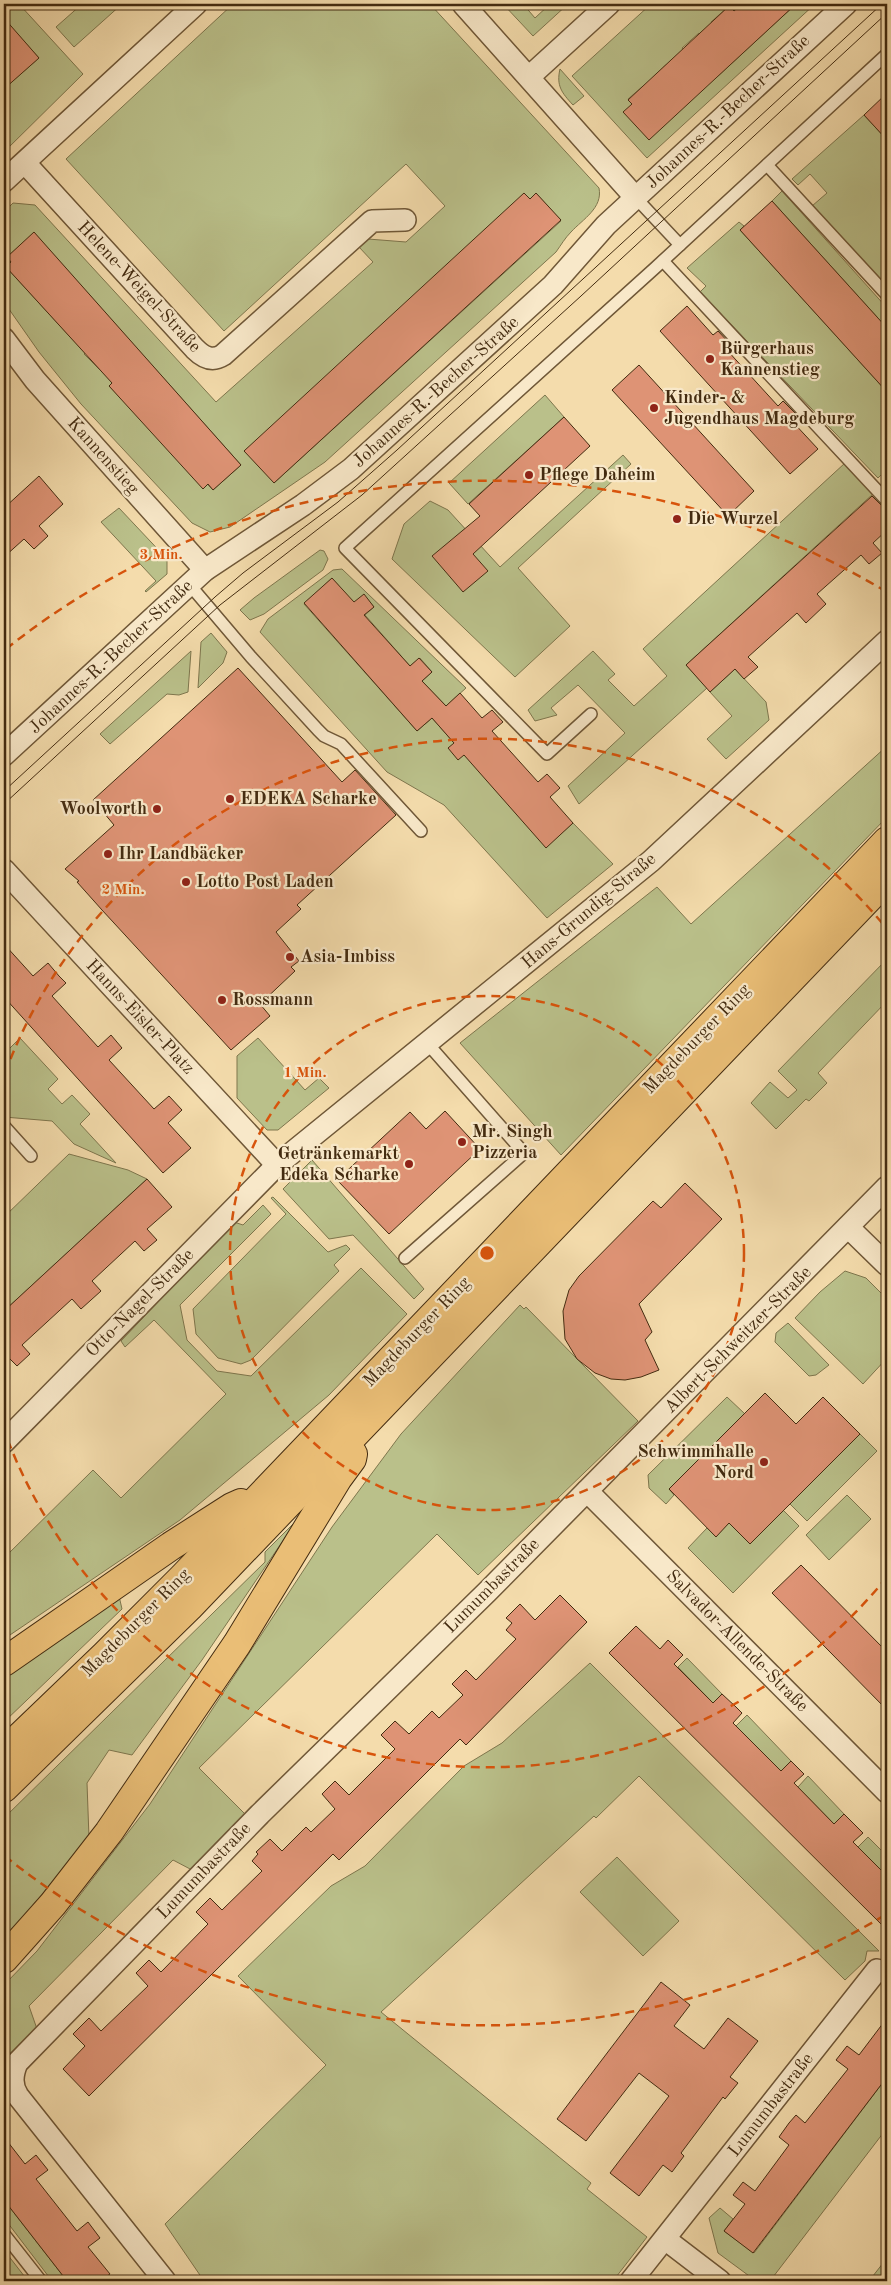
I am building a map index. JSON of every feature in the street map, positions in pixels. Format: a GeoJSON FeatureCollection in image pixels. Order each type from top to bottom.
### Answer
{"type":"FeatureCollection","features":[{"type":"Feature","properties":{"kind":"highway","name":"Magdeburger Ring"},"geometry":{"type":"LineString","coordinates":[[4,1752],[105,1655],[259,1497],[887,841]]}},
{"type":"Feature","properties":{"kind":"highway","name":"Magdeburger Ring"},"geometry":{"type":"LineString","coordinates":[[4,1788],[143,1653],[353,1438],[887,879]]}},
{"type":"Feature","properties":{"kind":"highway"},"geometry":{"type":"LineString","coordinates":[[4,1959],[53,1904],[108,1832],[236,1644],[338,1478],[352,1459],[353,1438]]}},
{"type":"Feature","properties":{"kind":"highway"},"geometry":{"type":"LineString","coordinates":[[4,1662],[171,1546],[232,1507],[259,1497]]}},
{"type":"Feature","properties":{"kind":"street"},"geometry":{"type":"LineString","coordinates":[[4,182],[196,4]]}},
{"type":"Feature","properties":{"kind":"street"},"geometry":{"type":"LineString","coordinates":[[463,4],[636,197]]}},
{"type":"Feature","properties":{"kind":"street"},"geometry":{"type":"LineString","coordinates":[[528,78],[609,4]]}},
{"type":"Feature","properties":{"kind":"street","name":"Johannes-R.-Becher-Straße"},"geometry":{"type":"LineString","coordinates":[[4,756],[205,570],[303,505],[351,469],[553,285],[596,235],[846,4]]}},
{"type":"Feature","properties":{"kind":"street","name":"Helene-Weigel-Straße"},"geometry":{"type":"LineString","coordinates":[[25,164],[194,349],[211,359],[223,354],[372,221],[405,220]]}},
{"type":"Feature","properties":{"kind":"street","name":"Kannenstieg"},"geometry":{"type":"LineString","coordinates":[[4,339],[36,380],[205,570]]}},
{"type":"Feature","properties":{"kind":"street","name":"Hans-Grundig-Straße"},"geometry":{"type":"LineString","coordinates":[[277,1165],[651,861],[887,641]]}},
{"type":"Feature","properties":{"kind":"street","name":"Hanns-Eisler-Platz"},"geometry":{"type":"LineString","coordinates":[[4,870],[277,1165]]}},
{"type":"Feature","properties":{"kind":"street","name":"Otto-Nagel-Straße"},"geometry":{"type":"LineString","coordinates":[[4,1442],[277,1165]]}},
{"type":"Feature","properties":{"kind":"street","name":"Albert-Schweitzer-Straße"},"geometry":{"type":"LineString","coordinates":[[587,1491],[690,1389],[887,1187]]}},
{"type":"Feature","properties":{"kind":"street"},"geometry":{"type":"LineString","coordinates":[[848,1227],[887,1265]]}},
{"type":"Feature","properties":{"kind":"street","name":"Salvador-Allende-Straße"},"geometry":{"type":"LineString","coordinates":[[587,1491],[887,1792]]}},
{"type":"Feature","properties":{"kind":"street","name":"Lumumbastraße"},"geometry":{"type":"LineString","coordinates":[[165,2281],[18,2096],[13,2081],[13,2072],[17,2063],[253,1821],[587,1491]]}},
{"type":"Feature","properties":{"kind":"street","name":"Lumumbastraße"},"geometry":{"type":"LineString","coordinates":[[631,2281],[877,1970]]}},
{"type":"Feature","properties":{"kind":"street"},"geometry":{"type":"LineString","coordinates":[[665,2239],[720,2281]]}},
{"type":"Feature","properties":{"kind":"lane"},"geometry":{"type":"LineString","coordinates":[[591,714],[547,754],[345,548],[663,261],[887,54]]}},
{"type":"Feature","properties":{"kind":"lane"},"geometry":{"type":"LineString","coordinates":[[767,165],[887,295]]}},
{"type":"Feature","properties":{"kind":"lane"},"geometry":{"type":"LineString","coordinates":[[636,197],[680,245]]}},
{"type":"Feature","properties":{"kind":"lane"},"geometry":{"type":"LineString","coordinates":[[663,261],[887,501]]}},
{"type":"Feature","properties":{"kind":"lane"},"geometry":{"type":"LineString","coordinates":[[189,584],[251,657],[318,730],[324,736],[341,744],[421,831]]}},
{"type":"Feature","properties":{"kind":"lane"},"geometry":{"type":"LineString","coordinates":[[405,1258],[524,1153],[427,1043]]}},
{"type":"Feature","properties":{"kind":"lane"},"geometry":{"type":"LineString","coordinates":[[4,1126],[32,1156]]}},
{"type":"Feature","properties":{"kind":"lane"},"geometry":{"type":"LineString","coordinates":[[4,2234],[40,2281]]}},
{"type":"Feature","properties":{"kind":"green space"},"geometry":{"type":"Polygon","coordinates":[[[4,4],[19,4],[83,74],[4,152],[4,79],[8,85],[39,58],[4,19],[4,4]]]}},
{"type":"Feature","properties":{"kind":"green space"},"geometry":{"type":"Polygon","coordinates":[[[82,4],[122,4],[74,47],[56,27],[82,4]]]}},
{"type":"Feature","properties":{"kind":"green space"},"geometry":{"type":"Polygon","coordinates":[[[233,4],[430,4],[599,188],[599,195],[598,201],[591,213],[569,234],[556,252],[325,462],[230,527],[210,532],[192,523],[81,404],[39,352],[4,302],[4,212],[13,203],[35,205],[216,402],[373,262],[359,247],[368,239],[406,242],[445,206],[406,164],[224,331],[66,159],[233,4]],[[536,193],[530,199],[524,194],[274,483],[561,221],[536,193]],[[34,233],[7,257],[11,262],[6,267],[73,340],[89,349],[84,354],[99,369],[104,365],[114,381],[109,386],[213,490],[241,465],[34,233]]]}},
{"type":"Feature","properties":{"kind":"green space"},"geometry":{"type":"Polygon","coordinates":[[[503,4],[523,4],[535,18],[550,4],[568,4],[533,36],[503,4]]]}},
{"type":"Feature","properties":{"kind":"green space"},"geometry":{"type":"Polygon","coordinates":[[[651,4],[742,4],[734,11],[729,6],[711,22],[715,28],[704,38],[699,33],[682,48],[687,54],[673,60],[663,68],[647,91],[642,87],[628,99],[632,104],[718,76],[796,4],[815,4],[647,158],[572,76],[651,4]]]}},
{"type":"Feature","properties":{"kind":"green space"},"geometry":{"type":"Polygon","coordinates":[[[560,69],[584,96],[573,105],[559,85],[560,69]]]}},
{"type":"Feature","properties":{"kind":"green space"},"geometry":{"type":"Polygon","coordinates":[[[864,115],[887,140],[887,287],[812,206],[827,193],[810,174],[798,185],[792,179],[864,115]]]}},
{"type":"Feature","properties":{"kind":"green space"},"geometry":{"type":"Polygon","coordinates":[[[782,191],[887,308],[887,328],[772,201],[782,191]]]}},
{"type":"Feature","properties":{"kind":"green space"},"geometry":{"type":"Polygon","coordinates":[[[739,222],[744,226],[740,230],[887,392],[887,469],[878,478],[700,292],[706,286],[687,268],[739,222]]]}},
{"type":"Feature","properties":{"kind":"green space"},"geometry":{"type":"Polygon","coordinates":[[[545,395],[564,417],[468,504],[449,483],[545,395]]]}},
{"type":"Feature","properties":{"kind":"green space"},"geometry":{"type":"Polygon","coordinates":[[[623,455],[631,464],[518,568],[570,626],[515,677],[392,559],[404,524],[430,501],[448,510],[500,567],[623,455]]]}},
{"type":"Feature","properties":{"kind":"green space"},"geometry":{"type":"Polygon","coordinates":[[[845,463],[874,493],[686,665],[707,688],[579,804],[568,786],[625,733],[578,685],[551,708],[557,715],[535,721],[528,710],[593,651],[615,674],[608,680],[634,706],[667,676],[643,649],[845,463]]]}},
{"type":"Feature","properties":{"kind":"green space"},"geometry":{"type":"Polygon","coordinates":[[[119,508],[167,559],[167,574],[146,592],[156,581],[101,522],[119,508]]]}},
{"type":"Feature","properties":{"kind":"green space"},"geometry":{"type":"Polygon","coordinates":[[[320,550],[324,551],[328,559],[323,570],[264,614],[250,620],[240,610],[254,598],[320,550]]]}},
{"type":"Feature","properties":{"kind":"green space"},"geometry":{"type":"Polygon","coordinates":[[[342,569],[466,688],[446,706],[422,681],[432,672],[420,658],[410,666],[365,615],[374,607],[364,595],[354,603],[332,578],[304,604],[417,731],[432,718],[546,847],[573,823],[613,864],[547,918],[444,805],[387,772],[260,632],[268,619],[333,570],[342,569]]]}},
{"type":"Feature","properties":{"kind":"green space"},"geometry":{"type":"Polygon","coordinates":[[[211,633],[227,652],[223,663],[198,688],[201,642],[211,633]]]}},
{"type":"Feature","properties":{"kind":"green space"},"geometry":{"type":"Polygon","coordinates":[[[191,651],[188,692],[179,695],[167,694],[110,744],[100,734],[191,651]]]}},
{"type":"Feature","properties":{"kind":"green space"},"geometry":{"type":"Polygon","coordinates":[[[735,669],[766,702],[769,720],[726,759],[707,739],[732,716],[710,692],[735,669]]]}},
{"type":"Feature","properties":{"kind":"green space"},"geometry":{"type":"Polygon","coordinates":[[[887,746],[887,817],[561,1155],[460,1043],[657,887],[691,924],[887,746]]]}},
{"type":"Feature","properties":{"kind":"green space"},"geometry":{"type":"Polygon","coordinates":[[[887,959],[887,1001],[818,1073],[827,1083],[809,1101],[806,1099],[776,1129],[751,1103],[770,1082],[788,1098],[797,1090],[778,1071],[887,959]]]}},
{"type":"Feature","properties":{"kind":"green space"},"geometry":{"type":"Polygon","coordinates":[[[20,1038],[58,1079],[48,1089],[62,1104],[72,1095],[90,1114],[80,1124],[116,1163],[74,1144],[52,1121],[4,1117],[4,1042],[10,1048],[20,1038]]]}},
{"type":"Feature","properties":{"kind":"green space"},"geometry":{"type":"Polygon","coordinates":[[[258,1038],[305,1090],[319,1078],[329,1088],[278,1130],[267,1130],[237,1098],[237,1056],[258,1038]]]}},
{"type":"Feature","properties":{"kind":"green space"},"geometry":{"type":"Polygon","coordinates":[[[69,1154],[128,1170],[147,1179],[4,1311],[4,1217],[69,1154]]]}},
{"type":"Feature","properties":{"kind":"green space"},"geometry":{"type":"Polygon","coordinates":[[[312,1160],[424,1289],[414,1299],[353,1235],[329,1239],[283,1189],[312,1160]]]}},
{"type":"Feature","properties":{"kind":"green space"},"geometry":{"type":"Polygon","coordinates":[[[273,1197],[328,1252],[346,1245],[350,1249],[334,1265],[339,1271],[251,1360],[241,1364],[218,1358],[196,1334],[193,1309],[286,1214],[271,1198],[273,1197]]]}},
{"type":"Feature","properties":{"kind":"green space"},"geometry":{"type":"Polygon","coordinates":[[[263,1205],[271,1214],[180,1305],[187,1340],[217,1371],[251,1376],[361,1268],[407,1314],[329,1395],[180,1520],[4,1639],[4,1558],[93,1470],[121,1498],[226,1394],[154,1320],[125,1347],[121,1341],[234,1222],[243,1225],[263,1205]]]}},
{"type":"Feature","properties":{"kind":"green space"},"geometry":{"type":"Polygon","coordinates":[[[845,1271],[866,1278],[887,1299],[887,1358],[863,1384],[795,1318],[820,1292],[845,1271]]]}},
{"type":"Feature","properties":{"kind":"green space"},"geometry":{"type":"Polygon","coordinates":[[[520,1305],[524,1309],[526,1307],[638,1421],[478,1575],[437,1534],[199,1768],[247,1816],[192,1870],[173,1860],[29,2006],[37,2029],[4,2061],[4,1985],[37,1951],[150,1804],[332,1527],[401,1434],[520,1305]]]}},
{"type":"Feature","properties":{"kind":"green space"},"geometry":{"type":"Polygon","coordinates":[[[788,1323],[829,1365],[816,1375],[809,1376],[775,1342],[776,1333],[788,1323]]]}},
{"type":"Feature","properties":{"kind":"green space"},"geometry":{"type":"Polygon","coordinates":[[[727,1397],[745,1414],[669,1489],[674,1495],[666,1504],[649,1488],[648,1475],[727,1397]]]}},
{"type":"Feature","properties":{"kind":"green space"},"geometry":{"type":"Polygon","coordinates":[[[860,1434],[877,1451],[807,1521],[790,1504],[860,1434]]]}},
{"type":"Feature","properties":{"kind":"green space"},"geometry":{"type":"Polygon","coordinates":[[[847,1495],[871,1519],[829,1560],[806,1535],[847,1495]]]}},
{"type":"Feature","properties":{"kind":"green space"},"geometry":{"type":"Polygon","coordinates":[[[783,1510],[799,1526],[733,1593],[688,1548],[707,1528],[716,1536],[729,1523],[750,1544],[783,1510]]]}},
{"type":"Feature","properties":{"kind":"green space"},"geometry":{"type":"Polygon","coordinates":[[[297,1520],[202,1660],[132,1755],[109,1750],[87,1783],[89,1838],[4,1940],[4,1818],[265,1562],[265,1552],[297,1520]]]}},
{"type":"Feature","properties":{"kind":"green space"},"geometry":{"type":"Polygon","coordinates":[[[119,1596],[122,1609],[4,1722],[4,1676],[119,1596]]]}},
{"type":"Feature","properties":{"kind":"green space"},"geometry":{"type":"Polygon","coordinates":[[[687,1658],[722,1694],[713,1703],[678,1667],[687,1658]]]}},
{"type":"Feature","properties":{"kind":"green space"},"geometry":{"type":"Polygon","coordinates":[[[590,1663],[879,1951],[867,1951],[865,1961],[845,1980],[639,1776],[596,1818],[594,1816],[381,2012],[591,2183],[587,2189],[647,2237],[613,2281],[204,2281],[165,2224],[326,2065],[238,1976],[331,1886],[365,1866],[464,1766],[502,1743],[590,1663]]]}},
{"type":"Feature","properties":{"kind":"green space"},"geometry":{"type":"Polygon","coordinates":[[[747,1715],[791,1761],[781,1771],[736,1726],[747,1715]]]}},
{"type":"Feature","properties":{"kind":"green space"},"geometry":{"type":"Polygon","coordinates":[[[808,1776],[844,1814],[834,1824],[798,1787],[808,1776]]]}},
{"type":"Feature","properties":{"kind":"green space"},"geometry":{"type":"Polygon","coordinates":[[[868,1837],[887,1856],[887,1876],[858,1847],[868,1837]]]}},
{"type":"Feature","properties":{"kind":"green space"},"geometry":{"type":"Polygon","coordinates":[[[617,1857],[679,1921],[643,1956],[580,1892],[617,1857]]]}},
{"type":"Feature","properties":{"kind":"green space"},"geometry":{"type":"Polygon","coordinates":[[[887,2077],[887,2128],[770,2281],[756,2281],[718,2253],[709,2218],[720,2208],[733,2219],[724,2231],[754,2253],[887,2077]]]}},
{"type":"Feature","properties":{"kind":"green space"},"geometry":{"type":"Polygon","coordinates":[[[4,2200],[67,2281],[52,2281],[4,2218],[4,2200]]]}},
{"type":"Feature","properties":{"kind":"green space"},"geometry":{"type":"Polygon","coordinates":[[[4,2250],[28,2281],[4,2281],[4,2250]]]}},
{"type":"Feature","properties":{"kind":"green space"},"geometry":{"type":"Polygon","coordinates":[[[887,2258],[887,2273],[881,2281],[869,2281],[887,2258]]]}},
{"type":"Feature","properties":{"kind":"building"},"geometry":{"type":"Polygon","coordinates":[[[742,4],[796,4],[649,140],[623,112],[632,104],[628,100],[729,6],[734,11],[742,4]]]}},
{"type":"Feature","properties":{"kind":"building"},"geometry":{"type":"Polygon","coordinates":[[[4,18],[39,58],[4,89],[4,18]]]}},
{"type":"Feature","properties":{"kind":"building"},"geometry":{"type":"Polygon","coordinates":[[[887,93],[887,140],[864,115],[887,93]]]}},
{"type":"Feature","properties":{"kind":"building"},"geometry":{"type":"Polygon","coordinates":[[[524,193],[530,199],[536,193],[561,220],[274,483],[244,451],[524,193]]]}},
{"type":"Feature","properties":{"kind":"building"},"geometry":{"type":"Polygon","coordinates":[[[772,201],[887,328],[887,392],[740,230],[772,201]]]}},
{"type":"Feature","properties":{"kind":"building"},"geometry":{"type":"Polygon","coordinates":[[[34,232],[241,465],[213,490],[208,484],[203,489],[109,386],[112,383],[6,267],[11,262],[7,257],[34,232]]]}},
{"type":"Feature","properties":{"kind":"building"},"geometry":{"type":"Polygon","coordinates":[[[687,306],[713,335],[718,331],[731,345],[726,349],[778,406],[783,401],[797,415],[791,420],[818,449],[790,474],[660,331],[687,306]]]}},
{"type":"Feature","properties":{"kind":"building"},"geometry":{"type":"Polygon","coordinates":[[[639,365],[754,491],[728,516],[612,390],[639,365]]]}},
{"type":"Feature","properties":{"kind":"building","name":"Pflege Daheim"},"geometry":{"type":"Polygon","coordinates":[[[564,417],[590,446],[473,554],[488,571],[463,592],[432,556],[480,516],[469,504],[564,417]]]}},
{"type":"Feature","properties":{"kind":"building"},"geometry":{"type":"Polygon","coordinates":[[[39,476],[63,504],[39,526],[48,536],[34,549],[24,539],[4,557],[4,508],[39,476]]]}},
{"type":"Feature","properties":{"kind":"building"},"geometry":{"type":"Polygon","coordinates":[[[872,496],[882,506],[887,508],[887,530],[873,543],[882,553],[869,564],[861,555],[817,594],[826,604],[806,623],[797,613],[748,657],[758,667],[744,679],[735,669],[710,692],[686,665],[872,496]]]}},
{"type":"Feature","properties":{"kind":"building"},"geometry":{"type":"Polygon","coordinates":[[[332,578],[354,602],[364,594],[374,607],[364,615],[410,666],[419,658],[432,672],[422,681],[446,706],[460,693],[482,718],[492,710],[503,722],[492,731],[538,782],[547,774],[560,788],[550,797],[573,823],[546,848],[464,755],[458,760],[448,748],[454,743],[432,718],[417,731],[304,603],[332,578]]]}},
{"type":"Feature","properties":{"kind":"building"},"geometry":{"type":"Polygon","coordinates":[[[238,668],[342,782],[355,770],[396,815],[297,905],[301,909],[276,932],[299,961],[291,967],[295,971],[260,1004],[270,1016],[231,1050],[102,910],[77,882],[79,881],[65,869],[114,825],[93,800],[238,668]]]}},
{"type":"Feature","properties":{"kind":"building"},"geometry":{"type":"Polygon","coordinates":[[[4,944],[33,976],[48,963],[66,983],[52,996],[98,1047],[111,1035],[122,1048],[109,1060],[154,1109],[169,1096],[182,1110],[168,1123],[191,1148],[163,1173],[4,997],[4,944]]]}},
{"type":"Feature","properties":{"kind":"building","name":"Getränkemarkt Edeka Scharke"},"geometry":{"type":"Polygon","coordinates":[[[445,1111],[480,1149],[389,1234],[337,1180],[410,1112],[426,1129],[445,1111]]]}},
{"type":"Feature","properties":{"kind":"building"},"geometry":{"type":"Polygon","coordinates":[[[147,1179],[172,1207],[147,1229],[157,1240],[144,1251],[135,1241],[92,1281],[101,1291],[81,1309],[72,1299],[22,1345],[30,1354],[17,1366],[8,1357],[4,1361],[4,1311],[147,1179]]]}},
{"type":"Feature","properties":{"kind":"building"},"geometry":{"type":"Polygon","coordinates":[[[685,1183],[722,1219],[639,1304],[652,1332],[645,1340],[659,1370],[641,1377],[625,1380],[611,1379],[595,1373],[577,1359],[565,1339],[563,1311],[569,1290],[579,1276],[653,1201],[661,1208],[685,1183]]]}},
{"type":"Feature","properties":{"kind":"building","name":"Schwimmhalle Nord"},"geometry":{"type":"Polygon","coordinates":[[[765,1393],[796,1424],[823,1397],[860,1434],[750,1544],[729,1523],[716,1537],[669,1489],[765,1393]]]}},
{"type":"Feature","properties":{"kind":"building"},"geometry":{"type":"Polygon","coordinates":[[[801,1565],[887,1652],[887,1710],[772,1593],[801,1565]]]}},
{"type":"Feature","properties":{"kind":"building"},"geometry":{"type":"Polygon","coordinates":[[[560,1595],[587,1622],[466,1745],[460,1739],[339,1860],[333,1854],[89,2096],[63,2069],[85,2046],[73,2034],[89,2018],[101,2031],[148,1986],[136,1973],[149,1960],[161,1972],[208,1924],[196,1912],[210,1898],[222,1910],[262,1871],[252,1861],[258,1854],[256,1852],[270,1839],[282,1851],[306,1827],[311,1832],[335,1809],[322,1794],[335,1781],[349,1795],[395,1749],[381,1735],[395,1721],[409,1734],[432,1711],[439,1718],[463,1695],[452,1684],[466,1670],[476,1680],[516,1639],[506,1630],[512,1623],[506,1618],[520,1604],[535,1620],[560,1595]]]}},
{"type":"Feature","properties":{"kind":"building"},"geometry":{"type":"Polygon","coordinates":[[[636,1626],[660,1649],[668,1640],[683,1655],[674,1664],[713,1703],[722,1694],[742,1713],[733,1723],[781,1771],[791,1761],[804,1774],[794,1783],[834,1824],[844,1814],[863,1833],[853,1842],[887,1876],[887,1930],[609,1653],[636,1626]]]}},
{"type":"Feature","properties":{"kind":"building"},"geometry":{"type":"Polygon","coordinates":[[[661,1982],[690,2005],[674,2026],[704,2049],[728,2018],[758,2041],[730,2077],[738,2083],[725,2099],[723,2097],[681,2153],[684,2156],[672,2172],[663,2165],[639,2196],[610,2173],[669,2096],[639,2073],[586,2141],[557,2119],[661,1982]]]}},
{"type":"Feature","properties":{"kind":"building"},"geometry":{"type":"Polygon","coordinates":[[[887,2018],[887,2077],[753,2253],[724,2231],[745,2204],[733,2195],[743,2182],[755,2191],[789,2145],[779,2137],[789,2123],[796,2115],[805,2123],[848,2069],[836,2060],[847,2046],[859,2055],[887,2018]]]}},
{"type":"Feature","properties":{"kind":"building"},"geometry":{"type":"Polygon","coordinates":[[[4,2137],[25,2164],[36,2155],[48,2170],[36,2179],[77,2231],[88,2222],[100,2238],[88,2247],[110,2274],[100,2281],[67,2281],[4,2200],[4,2137]]]}},
{"type":"Feature","properties":{"kind":"tram line"},"geometry":{"type":"LineString","coordinates":[[4,791],[215,597],[243,573],[338,502],[397,450],[882,4]]}},
{"type":"Feature","properties":{"kind":"tram line"},"geometry":{"type":"LineString","coordinates":[[4,804],[220,605],[362,495],[581,296],[887,13]]}},
{"type":"Feature","properties":{"kind":"place","name":"Bürgerhaus Kannenstieg"},"geometry":{"type":"Point","coordinates":[710,359]}},
{"type":"Feature","properties":{"kind":"place","name":"Kinder- & Jugendhaus Magdeburg"},"geometry":{"type":"Point","coordinates":[654,408]}},
{"type":"Feature","properties":{"kind":"place","name":"Pflege Daheim"},"geometry":{"type":"Point","coordinates":[529,475]}},
{"type":"Feature","properties":{"kind":"place","name":"Die Wurzel"},"geometry":{"type":"Point","coordinates":[677,519]}},
{"type":"Feature","properties":{"kind":"place","name":"EDEKA Scharke"},"geometry":{"type":"Point","coordinates":[230,799]}},
{"type":"Feature","properties":{"kind":"place","name":"Woolworth"},"geometry":{"type":"Point","coordinates":[157,809]}},
{"type":"Feature","properties":{"kind":"place","name":"Ihr Landbäcker"},"geometry":{"type":"Point","coordinates":[108,854]}},
{"type":"Feature","properties":{"kind":"place","name":"Lotto Post Laden"},"geometry":{"type":"Point","coordinates":[186,882]}},
{"type":"Feature","properties":{"kind":"place","name":"Asia-Imbiss"},"geometry":{"type":"Point","coordinates":[290,957]}},
{"type":"Feature","properties":{"kind":"place","name":"Rossmann"},"geometry":{"type":"Point","coordinates":[222,1000]}},
{"type":"Feature","properties":{"kind":"place","name":"Mr. Singh Pizzeria"},"geometry":{"type":"Point","coordinates":[462,1142]}},
{"type":"Feature","properties":{"kind":"place","name":"Getränkemarkt Edeka Scharke"},"geometry":{"type":"Point","coordinates":[409,1164]}},
{"type":"Feature","properties":{"kind":"place","name":"Schwimmhalle Nord"},"geometry":{"type":"Point","coordinates":[764,1462]}}]}
